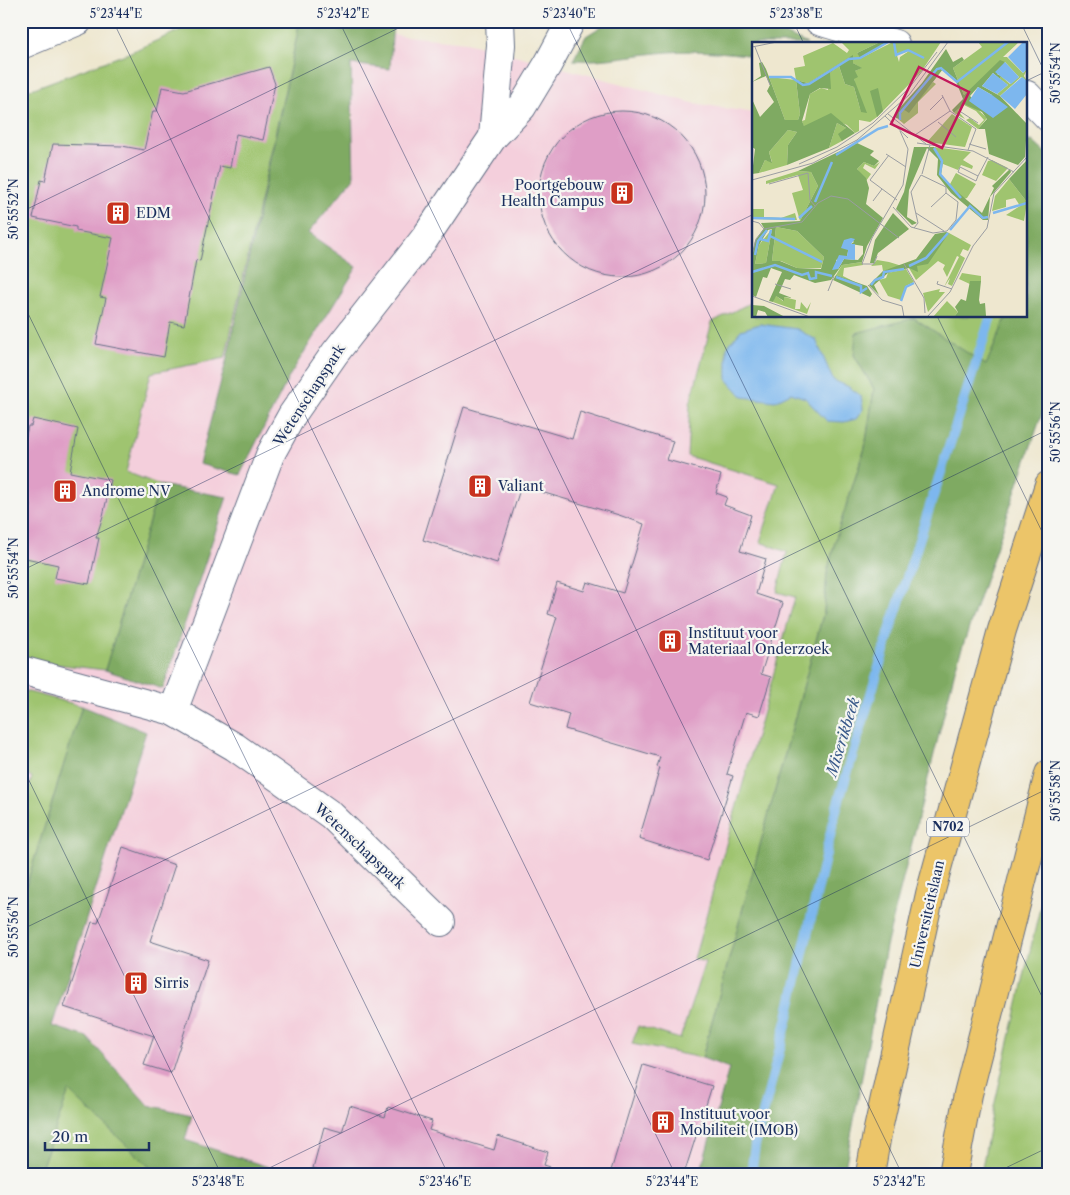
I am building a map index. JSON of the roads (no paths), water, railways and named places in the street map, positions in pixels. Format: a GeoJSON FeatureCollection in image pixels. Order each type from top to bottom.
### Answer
{"type":"FeatureCollection","features":[{"type":"Feature","properties":{"kind":"highway","name":"Universiteitslaan"},"geometry":{"type":"LineString","coordinates":[[870,1174],[879,1124],[930,894],[1002,630],[1049,485]]}},
{"type":"Feature","properties":{"kind":"highway"},"geometry":{"type":"LineString","coordinates":[[953,1174],[968,1094],[1049,774]]}},
{"type":"Feature","properties":{"kind":"street"},"geometry":{"type":"LineString","coordinates":[[21,45],[78,21]]}},
{"type":"Feature","properties":{"kind":"street","name":"Wetenschapspark"},"geometry":{"type":"LineString","coordinates":[[493,137],[500,21]]}},
{"type":"Feature","properties":{"kind":"street","name":"Wetenschapspark"},"geometry":{"type":"LineString","coordinates":[[173,711],[270,455],[292,415],[335,353],[425,238],[493,137],[522,107],[571,21]]}},
{"type":"Feature","properties":{"kind":"street"},"geometry":{"type":"LineString","coordinates":[[819,21],[888,42]]}},
{"type":"Feature","properties":{"kind":"street"},"geometry":{"type":"LineString","coordinates":[[1028,96],[1049,102]]}},
{"type":"Feature","properties":{"kind":"street"},"geometry":{"type":"LineString","coordinates":[[1028,97],[1049,118]]}},
{"type":"Feature","properties":{"kind":"street","name":"Wetenschapspark"},"geometry":{"type":"LineString","coordinates":[[21,670],[173,711],[235,747],[330,815],[441,922]]}},
{"type":"Feature","properties":{"kind":"water"},"geometry":{"type":"Polygon","coordinates":[[[760,324],[797,329],[816,340],[833,380],[849,387],[861,396],[863,409],[856,419],[844,422],[827,421],[805,398],[791,393],[775,401],[743,397],[727,379],[727,347],[741,330],[760,324]]]}},
{"type":"Feature","properties":{"kind":"waterway","name":"Miserikbeek"},"geometry":{"type":"LineString","coordinates":[[751,1174],[755,1145],[788,1017],[836,810],[893,621],[990,318]]}},
{"type":"Feature","properties":{"kind":"place","name":"Poortgebouw Health Campus"},"geometry":{"type":"Point","coordinates":[622,193]}},
{"type":"Feature","properties":{"kind":"place","name":"EDM"},"geometry":{"type":"Point","coordinates":[118,213]}},
{"type":"Feature","properties":{"kind":"place","name":"Valiant"},"geometry":{"type":"Point","coordinates":[480,486]}},
{"type":"Feature","properties":{"kind":"place","name":"Androme NV"},"geometry":{"type":"Point","coordinates":[65,491]}},
{"type":"Feature","properties":{"kind":"place","name":"Instituut voor Materiaal Onderzoek"},"geometry":{"type":"Point","coordinates":[670,641]}},
{"type":"Feature","properties":{"kind":"place","name":"Sirris"},"geometry":{"type":"Point","coordinates":[136,983]}},
{"type":"Feature","properties":{"kind":"place","name":"Instituut voor Mobiliteit (IMOB)"},"geometry":{"type":"Point","coordinates":[663,1122]}}]}
